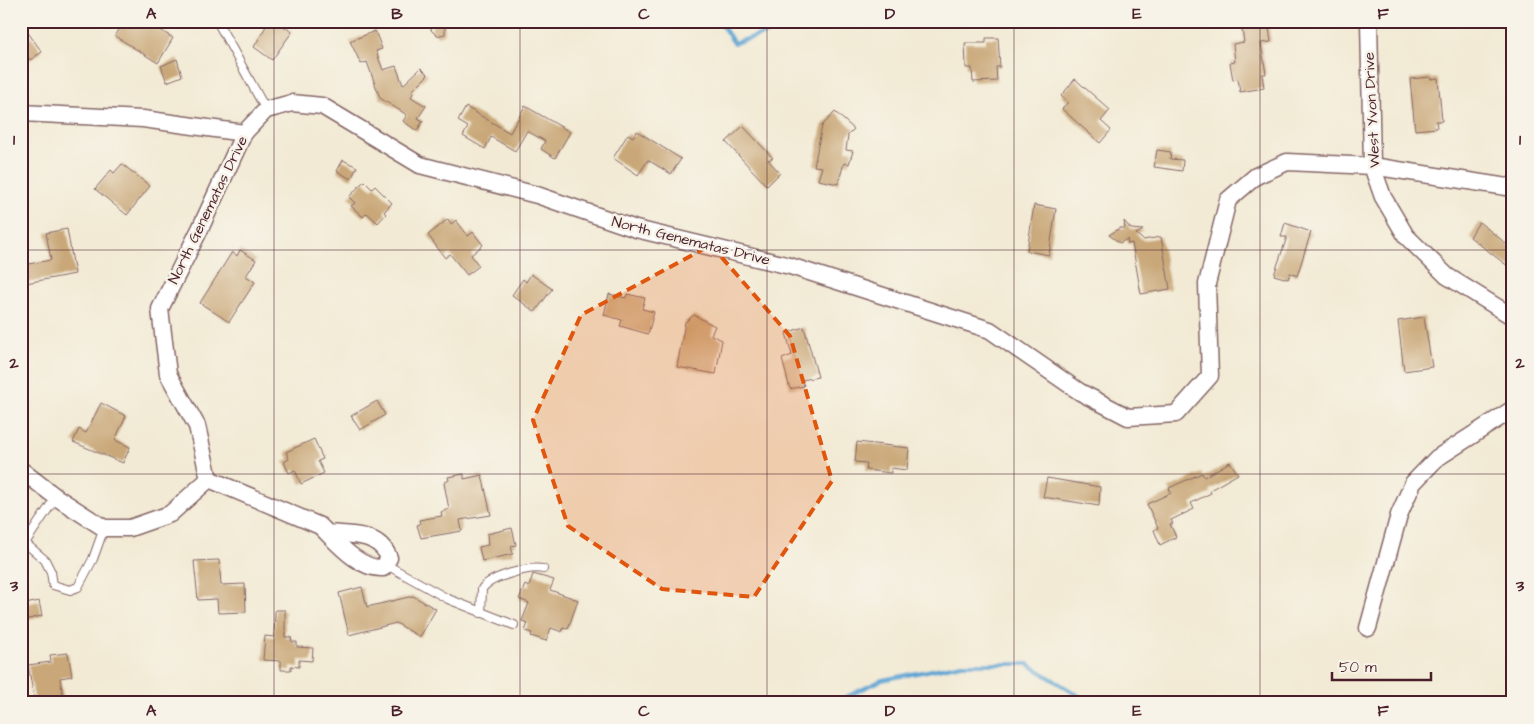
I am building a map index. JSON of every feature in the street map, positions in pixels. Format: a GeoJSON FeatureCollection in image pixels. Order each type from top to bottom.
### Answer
{"type":"FeatureCollection","features":[{"type":"Feature","properties":{"kind":"street","name":"West Yvon Drive"},"geometry":{"type":"LineString","coordinates":[[1369,21],[1372,166],[1383,197],[1406,236],[1447,276],[1513,317]]}},
{"type":"Feature","properties":{"kind":"street","name":"North Genematas Drive"},"geometry":{"type":"LineString","coordinates":[[209,479],[197,426],[168,374],[160,309],[200,229],[244,133],[266,110],[292,103],[322,106],[420,165],[538,195],[636,229],[790,266],[990,330],[1080,392],[1128,417],[1176,414],[1210,376],[1207,284],[1228,200],[1256,176],[1287,162],[1372,166],[1507,186],[1513,185]]}},
{"type":"Feature","properties":{"kind":"street"},"geometry":{"type":"LineString","coordinates":[[21,113],[143,119],[244,133]]}},
{"type":"Feature","properties":{"kind":"street"},"geometry":{"type":"LineString","coordinates":[[1368,628],[1399,515],[1413,483],[1437,458],[1513,409]]}},
{"type":"Feature","properties":{"kind":"street"},"geometry":{"type":"LineString","coordinates":[[21,470],[56,497],[104,528],[130,528],[170,514],[209,479],[320,526],[364,564],[383,568],[389,558],[385,548],[369,536],[327,532]]}},
{"type":"Feature","properties":{"kind":"lane"},"geometry":{"type":"LineString","coordinates":[[217,21],[266,110]]}},
{"type":"Feature","properties":{"kind":"lane"},"geometry":{"type":"LineString","coordinates":[[56,497],[25,543],[45,560],[51,572],[53,585],[70,590],[78,587],[94,559],[104,528]]}},
{"type":"Feature","properties":{"kind":"lane"},"geometry":{"type":"LineString","coordinates":[[385,564],[448,599],[514,625]]}},
{"type":"Feature","properties":{"kind":"lane"},"geometry":{"type":"LineString","coordinates":[[481,613],[482,589],[490,581],[529,568],[543,570]]}},
{"type":"Feature","properties":{"kind":"highlighted area"},"geometry":{"type":"Polygon","coordinates":[[[711,245],[790,336],[832,481],[754,597],[662,589],[568,526],[533,420],[581,315],[711,245]]]}},
{"type":"Feature","properties":{"kind":"building"},"geometry":{"type":"Polygon","coordinates":[[[125,21],[146,21],[173,38],[158,63],[115,36],[125,21]]]}},
{"type":"Feature","properties":{"kind":"building"},"geometry":{"type":"Polygon","coordinates":[[[269,21],[276,21],[292,32],[272,60],[254,47],[269,21]]]}},
{"type":"Feature","properties":{"kind":"building"},"geometry":{"type":"Polygon","coordinates":[[[440,21],[445,26],[445,34],[437,36],[431,30],[433,24],[440,21]]]}},
{"type":"Feature","properties":{"kind":"building"},"geometry":{"type":"Polygon","coordinates":[[[1268,21],[1271,42],[1261,43],[1266,74],[1262,74],[1264,88],[1240,92],[1238,79],[1233,80],[1230,63],[1235,62],[1233,44],[1244,42],[1241,22],[1268,21]]]}},
{"type":"Feature","properties":{"kind":"building"},"geometry":{"type":"Polygon","coordinates":[[[21,23],[42,52],[30,60],[21,49],[21,23]]]}},
{"type":"Feature","properties":{"kind":"building"},"geometry":{"type":"Polygon","coordinates":[[[375,31],[382,49],[376,51],[383,70],[396,66],[403,85],[421,68],[428,75],[412,91],[414,92],[411,97],[426,106],[418,118],[423,121],[417,131],[403,121],[407,115],[380,98],[367,62],[361,64],[350,41],[375,31]]]}},
{"type":"Feature","properties":{"kind":"building"},"geometry":{"type":"Polygon","coordinates":[[[986,38],[998,38],[1000,67],[996,67],[997,81],[973,82],[972,68],[966,68],[965,43],[986,43],[986,38]]]}},
{"type":"Feature","properties":{"kind":"building"},"geometry":{"type":"Polygon","coordinates":[[[177,59],[182,76],[167,82],[161,66],[177,59]]]}},
{"type":"Feature","properties":{"kind":"building"},"geometry":{"type":"Polygon","coordinates":[[[1430,77],[1431,79],[1438,78],[1442,121],[1436,121],[1437,128],[1415,130],[1410,79],[1430,77]]]}},
{"type":"Feature","properties":{"kind":"building"},"geometry":{"type":"Polygon","coordinates":[[[1075,79],[1110,110],[1101,121],[1111,130],[1100,143],[1062,109],[1068,102],[1061,96],[1075,79]]]}},
{"type":"Feature","properties":{"kind":"building"},"geometry":{"type":"Polygon","coordinates":[[[525,106],[570,132],[555,158],[541,149],[545,141],[527,131],[515,151],[491,137],[485,149],[463,136],[468,127],[458,121],[466,107],[510,133],[525,106]]]}},
{"type":"Feature","properties":{"kind":"building"},"geometry":{"type":"Polygon","coordinates":[[[835,112],[854,129],[848,135],[846,150],[853,151],[849,164],[844,163],[838,184],[818,180],[822,167],[814,166],[822,126],[835,112]]]}},
{"type":"Feature","properties":{"kind":"building"},"geometry":{"type":"Polygon","coordinates":[[[743,126],[773,158],[768,160],[780,173],[767,186],[726,142],[743,126]]]}},
{"type":"Feature","properties":{"kind":"building"},"geometry":{"type":"Polygon","coordinates":[[[637,131],[681,159],[671,174],[648,160],[638,175],[613,158],[628,134],[633,137],[637,131]]]}},
{"type":"Feature","properties":{"kind":"building"},"geometry":{"type":"Polygon","coordinates":[[[1157,150],[1171,152],[1170,159],[1183,160],[1182,171],[1154,167],[1157,150]]]}},
{"type":"Feature","properties":{"kind":"building"},"geometry":{"type":"Polygon","coordinates":[[[343,160],[357,167],[351,179],[337,171],[343,160]]]}},
{"type":"Feature","properties":{"kind":"building"},"geometry":{"type":"Polygon","coordinates":[[[122,164],[150,186],[127,215],[95,189],[111,170],[114,173],[122,164]]]}},
{"type":"Feature","properties":{"kind":"building"},"geometry":{"type":"Polygon","coordinates":[[[364,181],[372,189],[375,186],[392,203],[378,223],[367,213],[363,217],[351,206],[355,203],[349,197],[364,181]]]}},
{"type":"Feature","properties":{"kind":"building"},"geometry":{"type":"Polygon","coordinates":[[[1034,205],[1056,209],[1049,255],[1027,251],[1034,205]]]}},
{"type":"Feature","properties":{"kind":"building"},"geometry":{"type":"Polygon","coordinates":[[[448,219],[451,224],[456,220],[468,236],[473,232],[483,245],[471,255],[479,266],[467,275],[450,254],[445,258],[428,235],[448,219]]]}},
{"type":"Feature","properties":{"kind":"building"},"geometry":{"type":"Polygon","coordinates":[[[1124,221],[1131,229],[1143,230],[1136,234],[1143,240],[1161,237],[1170,289],[1141,294],[1132,243],[1128,244],[1127,239],[1120,243],[1109,235],[1120,228],[1125,228],[1124,221]]]}},
{"type":"Feature","properties":{"kind":"building"},"geometry":{"type":"Polygon","coordinates":[[[1479,222],[1513,249],[1513,270],[1470,237],[1479,222]]]}},
{"type":"Feature","properties":{"kind":"building"},"geometry":{"type":"Polygon","coordinates":[[[1285,223],[1311,232],[1297,276],[1290,273],[1288,279],[1274,275],[1287,237],[1281,237],[1285,223]]]}},
{"type":"Feature","properties":{"kind":"building"},"geometry":{"type":"Polygon","coordinates":[[[67,229],[75,274],[26,283],[23,265],[51,260],[46,233],[67,229]]]}},
{"type":"Feature","properties":{"kind":"building"},"geometry":{"type":"Polygon","coordinates":[[[240,250],[256,260],[246,276],[255,282],[229,322],[200,303],[232,252],[237,256],[240,250]]]}},
{"type":"Feature","properties":{"kind":"building"},"geometry":{"type":"Polygon","coordinates":[[[531,274],[552,289],[535,312],[512,295],[523,279],[526,282],[531,274]]]}},
{"type":"Feature","properties":{"kind":"building"},"geometry":{"type":"Polygon","coordinates":[[[609,294],[626,298],[627,294],[645,298],[642,309],[654,312],[648,334],[620,326],[622,320],[604,315],[609,294]]]}},
{"type":"Feature","properties":{"kind":"building"},"geometry":{"type":"Polygon","coordinates":[[[694,315],[715,326],[711,335],[722,340],[716,374],[677,367],[685,322],[694,315]]]}},
{"type":"Feature","properties":{"kind":"building"},"geometry":{"type":"Polygon","coordinates":[[[1424,317],[1432,367],[1404,371],[1398,321],[1424,317]]]}},
{"type":"Feature","properties":{"kind":"building"},"geometry":{"type":"Polygon","coordinates":[[[804,327],[818,377],[802,380],[804,386],[790,389],[782,359],[792,355],[786,333],[804,327]]]}},
{"type":"Feature","properties":{"kind":"building"},"geometry":{"type":"Polygon","coordinates":[[[377,401],[385,415],[360,430],[351,416],[377,401]]]}},
{"type":"Feature","properties":{"kind":"building"},"geometry":{"type":"Polygon","coordinates":[[[101,403],[126,416],[115,440],[130,447],[123,463],[73,442],[79,429],[86,433],[101,403]]]}},
{"type":"Feature","properties":{"kind":"building"},"geometry":{"type":"Polygon","coordinates":[[[314,439],[323,459],[318,461],[324,473],[301,484],[295,470],[289,473],[284,462],[289,459],[286,452],[314,439]]]}},
{"type":"Feature","properties":{"kind":"building"},"geometry":{"type":"Polygon","coordinates":[[[857,442],[909,448],[907,470],[891,468],[891,473],[866,470],[867,463],[855,462],[857,442]]]}},
{"type":"Feature","properties":{"kind":"building"},"geometry":{"type":"Polygon","coordinates":[[[1230,462],[1238,474],[1210,490],[1211,493],[1191,503],[1194,509],[1171,520],[1173,524],[1170,524],[1176,537],[1160,545],[1154,530],[1158,528],[1147,504],[1171,493],[1169,488],[1202,473],[1204,477],[1230,462]]]}},
{"type":"Feature","properties":{"kind":"building"},"geometry":{"type":"Polygon","coordinates":[[[464,474],[464,479],[482,475],[491,515],[460,520],[462,531],[421,538],[417,525],[420,524],[419,520],[442,516],[441,512],[449,509],[444,483],[449,480],[448,477],[464,474]]]}},
{"type":"Feature","properties":{"kind":"building"},"geometry":{"type":"Polygon","coordinates":[[[1047,478],[1100,487],[1099,506],[1043,497],[1047,478]]]}},
{"type":"Feature","properties":{"kind":"building"},"geometry":{"type":"Polygon","coordinates":[[[512,528],[516,545],[511,546],[513,554],[482,561],[479,547],[488,545],[487,534],[512,528]]]}},
{"type":"Feature","properties":{"kind":"building"},"geometry":{"type":"Polygon","coordinates":[[[219,560],[221,585],[245,584],[246,612],[218,613],[217,599],[198,600],[194,561],[219,560]]]}},
{"type":"Feature","properties":{"kind":"building"},"geometry":{"type":"Polygon","coordinates":[[[533,574],[554,580],[550,590],[578,600],[568,629],[563,628],[562,632],[551,628],[546,641],[531,636],[532,633],[525,631],[528,623],[522,621],[529,603],[519,599],[525,585],[529,587],[533,574]]]}},
{"type":"Feature","properties":{"kind":"building"},"geometry":{"type":"Polygon","coordinates":[[[362,587],[367,607],[413,596],[436,609],[420,637],[396,623],[349,635],[339,593],[362,587]]]}},
{"type":"Feature","properties":{"kind":"building"},"geometry":{"type":"Polygon","coordinates":[[[39,601],[42,616],[24,620],[21,605],[39,601]]]}},
{"type":"Feature","properties":{"kind":"building"},"geometry":{"type":"Polygon","coordinates":[[[275,610],[285,610],[285,637],[291,637],[292,642],[297,642],[297,647],[313,648],[312,661],[299,660],[299,667],[291,666],[291,670],[281,670],[281,661],[263,660],[265,636],[274,637],[275,610]]]}},
{"type":"Feature","properties":{"kind":"building"},"geometry":{"type":"Polygon","coordinates":[[[68,653],[72,676],[60,678],[64,703],[35,703],[28,665],[51,662],[50,655],[68,653]]]}},
{"type":"Feature","properties":{"kind":"waterway"},"geometry":{"type":"LineString","coordinates":[[719,21],[734,43],[806,21]]}},
{"type":"Feature","properties":{"kind":"waterway"},"geometry":{"type":"LineString","coordinates":[[833,703],[882,680],[962,664],[1028,664],[1090,703]]}}]}
